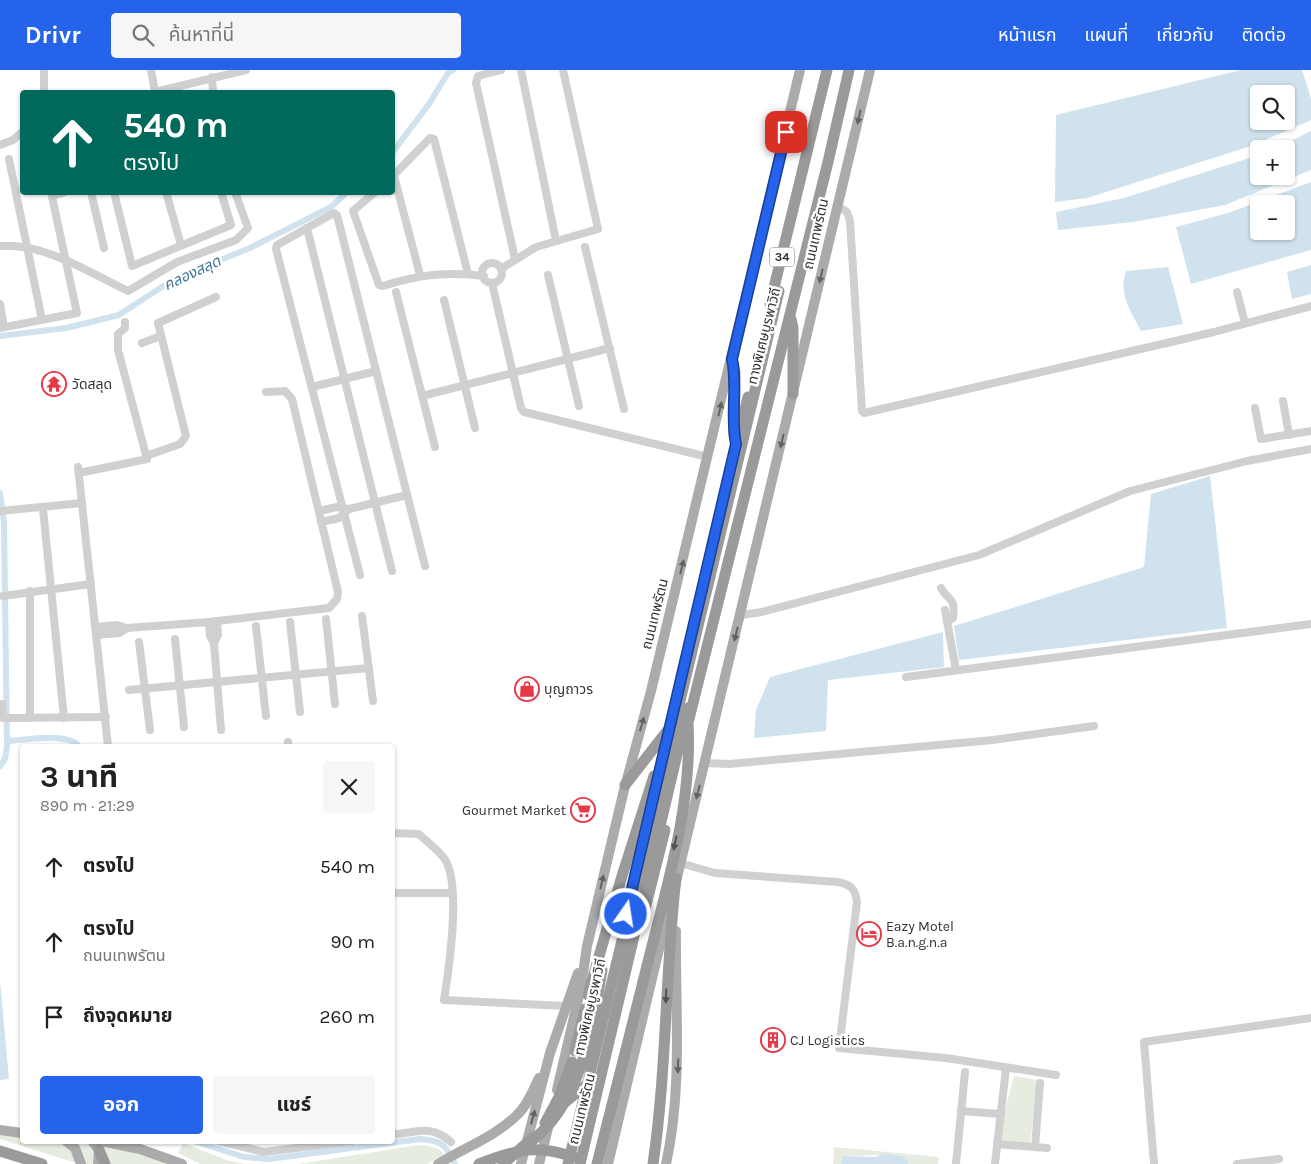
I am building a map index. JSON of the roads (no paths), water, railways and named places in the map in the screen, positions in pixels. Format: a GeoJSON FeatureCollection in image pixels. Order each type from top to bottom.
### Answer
{"type":"FeatureCollection","features":[{"type":"Feature","properties":{"kind":"highway"},"geometry":{"type":"LineString","coordinates":[[830,70],[832,98]]}},
{"type":"Feature","properties":{"kind":"highway","name":"ถนนเทพรัตน"},"geometry":{"type":"LineString","coordinates":[[567,1164],[736,444],[830,70]]}},
{"type":"Feature","properties":{"kind":"highway"},"geometry":{"type":"LineString","coordinates":[[832,98],[847,70]]}},
{"type":"Feature","properties":{"kind":"highway","name":"ถนนเทพรัตน"},"geometry":{"type":"LineString","coordinates":[[585,1164],[638,937],[654,880],[692,708],[790,315],[847,70]]}},
{"type":"Feature","properties":{"kind":"highway","name":"ทางพิเศษบูรพาวิถี"},"geometry":{"type":"LineString","coordinates":[[567,1164],[832,98]]}},
{"type":"Feature","properties":{"kind":"highway"},"geometry":{"type":"LineString","coordinates":[[790,315],[793,328],[793,394]]}},
{"type":"Feature","properties":{"kind":"highway"},"geometry":{"type":"LineString","coordinates":[[732,359],[735,372],[734,433],[736,444]]}},
{"type":"Feature","properties":{"kind":"highway"},"geometry":{"type":"LineString","coordinates":[[588,995],[637,826],[682,707]]}},
{"type":"Feature","properties":{"kind":"highway"},"geometry":{"type":"LineString","coordinates":[[598,1164],[643,982],[683,801],[689,741],[682,707]]}},
{"type":"Feature","properties":{"kind":"highway","name":"ทางพิเศษบูรพาวิถี"},"geometry":{"type":"LineString","coordinates":[[580,1164],[682,707]]}},
{"type":"Feature","properties":{"kind":"highway"},"geometry":{"type":"LineString","coordinates":[[625,785],[668,730]]}},
{"type":"Feature","properties":{"kind":"highway"},"geometry":{"type":"LineString","coordinates":[[653,1164],[664,1070],[668,958],[676,878]]}},
{"type":"Feature","properties":{"kind":"highway"},"geometry":{"type":"LineString","coordinates":[[503,1164],[543,1133],[556,1118],[576,1078],[596,1004],[607,929]]}},
{"type":"Feature","properties":{"kind":"highway"},"geometry":{"type":"LineString","coordinates":[[603,1164],[638,1021],[643,982]]}},
{"type":"Feature","properties":{"kind":"highway"},"geometry":{"type":"LineString","coordinates":[[529,1143],[551,1112],[573,1057],[585,1008]]}},
{"type":"Feature","properties":{"kind":"highway"},"geometry":{"type":"LineString","coordinates":[[551,1114],[585,1086]]}},
{"type":"Feature","properties":{"kind":"highway"},"geometry":{"type":"LineString","coordinates":[[97,1144],[105,1164]]}},
{"type":"Feature","properties":{"kind":"highway"},"geometry":{"type":"LineString","coordinates":[[479,1164],[512,1151],[537,1148],[556,1150],[579,1159],[585,1164]]}},
{"type":"Feature","properties":{"kind":"highway"},"geometry":{"type":"LineString","coordinates":[[0,1150],[42,1164]]}},
{"type":"Feature","properties":{"kind":"highway"},"geometry":{"type":"LineString","coordinates":[[0,1158],[17,1164]]}},
{"type":"Feature","properties":{"kind":"main road","name":"ถนนเทพรัตน"},"geometry":{"type":"LineString","coordinates":[[538,1164],[581,987],[587,946],[625,785],[651,691],[800,70]]}},
{"type":"Feature","properties":{"kind":"main road","name":"ถนนเทพรัตน"},"geometry":{"type":"LineString","coordinates":[[608,1164],[870,70]]}},
{"type":"Feature","properties":{"kind":"main road"},"geometry":{"type":"LineString","coordinates":[[666,1164],[675,1116],[678,1082],[676,878]]}},
{"type":"Feature","properties":{"kind":"main road"},"geometry":{"type":"LineString","coordinates":[[521,1164],[550,1053],[587,946]]}},
{"type":"Feature","properties":{"kind":"main road"},"geometry":{"type":"LineString","coordinates":[[438,1164],[495,1131],[519,1113],[530,1097],[550,1053]]}},
{"type":"Feature","properties":{"kind":"main road"},"geometry":{"type":"LineString","coordinates":[[0,1130],[20,1133]]}},
{"type":"Feature","properties":{"kind":"main road"},"geometry":{"type":"LineString","coordinates":[[70,1144],[75,1148],[81,1164]]}},
{"type":"Feature","properties":{"kind":"main road"},"geometry":{"type":"LineString","coordinates":[[98,1164],[97,1144],[128,1146],[182,1164]]}},
{"type":"Feature","properties":{"kind":"street"},"geometry":{"type":"LineString","coordinates":[[44,70],[44,90]]}},
{"type":"Feature","properties":{"kind":"street"},"geometry":{"type":"LineString","coordinates":[[151,70],[155,90]]}},
{"type":"Feature","properties":{"kind":"street"},"geometry":{"type":"LineString","coordinates":[[163,90],[246,70]]}},
{"type":"Feature","properties":{"kind":"street"},"geometry":{"type":"LineString","coordinates":[[501,70],[478,76],[476,83],[515,259]]}},
{"type":"Feature","properties":{"kind":"street"},"geometry":{"type":"LineString","coordinates":[[521,70],[556,241]]}},
{"type":"Feature","properties":{"kind":"street"},"geometry":{"type":"LineString","coordinates":[[492,283],[500,278],[501,269],[515,259],[536,248],[556,241],[596,231],[598,226],[563,70]]}},
{"type":"Feature","properties":{"kind":"street"},"geometry":{"type":"LineString","coordinates":[[212,77],[213,90]]}},
{"type":"Feature","properties":{"kind":"street"},"geometry":{"type":"LineString","coordinates":[[0,145],[13,140],[20,134]]}},
{"type":"Feature","properties":{"kind":"street"},"geometry":{"type":"LineString","coordinates":[[395,175],[430,138],[434,139],[468,274]]}},
{"type":"Feature","properties":{"kind":"street"},"geometry":{"type":"LineString","coordinates":[[9,160],[42,320]]}},
{"type":"Feature","properties":{"kind":"street"},"geometry":{"type":"LineString","coordinates":[[395,184],[420,275]]}},
{"type":"Feature","properties":{"kind":"street"},"geometry":{"type":"LineString","coordinates":[[0,304],[2,328],[78,313],[52,195]]}},
{"type":"Feature","properties":{"kind":"street"},"geometry":{"type":"LineString","coordinates":[[92,195],[104,248]]}},
{"type":"Feature","properties":{"kind":"street"},"geometry":{"type":"LineString","coordinates":[[115,195],[132,266],[231,225],[222,195]]}},
{"type":"Feature","properties":{"kind":"street"},"geometry":{"type":"LineString","coordinates":[[167,195],[181,246]]}},
{"type":"Feature","properties":{"kind":"street"},"geometry":{"type":"LineString","coordinates":[[0,246],[18,245],[28,247],[66,261],[128,291],[177,262],[236,240],[248,228],[235,195]]}},
{"type":"Feature","properties":{"kind":"street"},"geometry":{"type":"LineString","coordinates":[[372,195],[353,211],[379,285],[383,286],[420,275],[441,273],[484,276]]}},
{"type":"Feature","properties":{"kind":"street"},"geometry":{"type":"LineString","coordinates":[[838,206],[847,212],[850,221],[862,410],[864,413],[1311,306]]}},
{"type":"Feature","properties":{"kind":"street"},"geometry":{"type":"LineString","coordinates":[[360,575],[346,511],[276,247],[333,214],[337,215],[425,566]]}},
{"type":"Feature","properties":{"kind":"street"},"geometry":{"type":"LineString","coordinates":[[307,228],[346,378],[392,571]]}},
{"type":"Feature","properties":{"kind":"street"},"geometry":{"type":"LineString","coordinates":[[585,247],[624,409]]}},
{"type":"Feature","properties":{"kind":"street"},"geometry":{"type":"LineString","coordinates":[[492,283],[486,281],[483,270],[487,265],[493,264],[501,269]]}},
{"type":"Feature","properties":{"kind":"street"},"geometry":{"type":"LineString","coordinates":[[548,276],[579,406]]}},
{"type":"Feature","properties":{"kind":"street"},"geometry":{"type":"LineString","coordinates":[[492,283],[514,371],[521,408],[524,412],[708,457]]}},
{"type":"Feature","properties":{"kind":"street"},"geometry":{"type":"LineString","coordinates":[[396,292],[435,447]]}},
{"type":"Feature","properties":{"kind":"street"},"geometry":{"type":"LineString","coordinates":[[1237,292],[1245,323]]}},
{"type":"Feature","properties":{"kind":"street"},"geometry":{"type":"LineString","coordinates":[[146,456],[180,444],[186,436],[158,325],[160,322],[216,297]]}},
{"type":"Feature","properties":{"kind":"street"},"geometry":{"type":"LineString","coordinates":[[444,300],[475,428]]}},
{"type":"Feature","properties":{"kind":"street"},"geometry":{"type":"LineString","coordinates":[[108,744],[78,470],[147,460],[118,350],[118,334],[125,328],[125,322]]}},
{"type":"Feature","properties":{"kind":"street"},"geometry":{"type":"LineString","coordinates":[[142,343],[161,336]]}},
{"type":"Feature","properties":{"kind":"street"},"geometry":{"type":"LineString","coordinates":[[422,396],[610,348]]}},
{"type":"Feature","properties":{"kind":"street"},"geometry":{"type":"LineString","coordinates":[[312,387],[376,372]]}},
{"type":"Feature","properties":{"kind":"street"},"geometry":{"type":"LineString","coordinates":[[95,627],[117,625],[127,628],[213,622],[329,608],[333,605],[338,592],[290,396],[280,389],[266,392]]}},
{"type":"Feature","properties":{"kind":"street"},"geometry":{"type":"LineString","coordinates":[[1283,401],[1289,435]]}},
{"type":"Feature","properties":{"kind":"street"},"geometry":{"type":"LineString","coordinates":[[1255,408],[1261,438],[1311,431]]}},
{"type":"Feature","properties":{"kind":"street"},"geometry":{"type":"LineString","coordinates":[[741,615],[772,610],[979,555],[1130,491],[1247,461],[1311,449]]}},
{"type":"Feature","properties":{"kind":"street"},"geometry":{"type":"LineString","coordinates":[[321,522],[346,511],[407,495]]}},
{"type":"Feature","properties":{"kind":"street"},"geometry":{"type":"LineString","coordinates":[[0,511],[43,509],[82,503]]}},
{"type":"Feature","properties":{"kind":"street"},"geometry":{"type":"LineString","coordinates":[[319,512],[337,507],[346,511]]}},
{"type":"Feature","properties":{"kind":"street"},"geometry":{"type":"LineString","coordinates":[[43,509],[64,718]]}},
{"type":"Feature","properties":{"kind":"street"},"geometry":{"type":"LineString","coordinates":[[4,596],[18,592],[91,584]]}},
{"type":"Feature","properties":{"kind":"street"},"geometry":{"type":"LineString","coordinates":[[941,588],[950,595],[953,603],[953,618],[947,622]]}},
{"type":"Feature","properties":{"kind":"street"},"geometry":{"type":"LineString","coordinates":[[30,591],[30,718]]}},
{"type":"Feature","properties":{"kind":"street"},"geometry":{"type":"LineString","coordinates":[[945,610],[956,670]]}},
{"type":"Feature","properties":{"kind":"street"},"geometry":{"type":"LineString","coordinates":[[362,616],[373,701]]}},
{"type":"Feature","properties":{"kind":"street"},"geometry":{"type":"LineString","coordinates":[[326,619],[335,704]]}},
{"type":"Feature","properties":{"kind":"street"},"geometry":{"type":"LineString","coordinates":[[213,622],[218,636],[214,643],[221,730]]}},
{"type":"Feature","properties":{"kind":"street"},"geometry":{"type":"LineString","coordinates":[[290,622],[300,712]]}},
{"type":"Feature","properties":{"kind":"street"},"geometry":{"type":"LineString","coordinates":[[906,678],[1311,624]]}},
{"type":"Feature","properties":{"kind":"street"},"geometry":{"type":"LineString","coordinates":[[256,626],[266,716]]}},
{"type":"Feature","properties":{"kind":"street"},"geometry":{"type":"LineString","coordinates":[[96,635],[119,633],[127,628]]}},
{"type":"Feature","properties":{"kind":"street"},"geometry":{"type":"LineString","coordinates":[[175,639],[184,728]]}},
{"type":"Feature","properties":{"kind":"street"},"geometry":{"type":"LineString","coordinates":[[139,642],[150,730]]}},
{"type":"Feature","properties":{"kind":"street"},"geometry":{"type":"LineString","coordinates":[[129,690],[369,668]]}},
{"type":"Feature","properties":{"kind":"street"},"geometry":{"type":"LineString","coordinates":[[2,704],[3,718],[106,717]]}},
{"type":"Feature","properties":{"kind":"street"},"geometry":{"type":"LineString","coordinates":[[705,763],[729,764],[973,742],[1094,726]]}},
{"type":"Feature","properties":{"kind":"street"},"geometry":{"type":"LineString","coordinates":[[395,833],[419,834],[441,855],[448,868],[452,893],[450,957],[444,1000],[566,1006]]}},
{"type":"Feature","properties":{"kind":"street"},"geometry":{"type":"LineString","coordinates":[[680,863],[715,873],[838,882],[850,885],[855,891],[857,902],[839,1048],[946,1058],[1056,1075]]}},
{"type":"Feature","properties":{"kind":"street"},"geometry":{"type":"LineString","coordinates":[[395,893],[452,893]]}},
{"type":"Feature","properties":{"kind":"street"},"geometry":{"type":"LineString","coordinates":[[1154,1164],[1144,1042],[1311,1018]]}},
{"type":"Feature","properties":{"kind":"street"},"geometry":{"type":"LineString","coordinates":[[995,1164],[1006,1068]]}},
{"type":"Feature","properties":{"kind":"street"},"geometry":{"type":"LineString","coordinates":[[956,1164],[965,1072]]}},
{"type":"Feature","properties":{"kind":"street"},"geometry":{"type":"LineString","coordinates":[[1035,1147],[1040,1083]]}},
{"type":"Feature","properties":{"kind":"street"},"geometry":{"type":"LineString","coordinates":[[961,1111],[1000,1114]]}},
{"type":"Feature","properties":{"kind":"street"},"geometry":{"type":"LineString","coordinates":[[395,1135],[433,1130],[451,1142]]}},
{"type":"Feature","properties":{"kind":"street"},"geometry":{"type":"LineString","coordinates":[[231,1144],[264,1152],[329,1144]]}},
{"type":"Feature","properties":{"kind":"street"},"geometry":{"type":"LineString","coordinates":[[997,1144],[1047,1148]]}},
{"type":"Feature","properties":{"kind":"street"},"geometry":{"type":"LineString","coordinates":[[1238,1164],[1279,1160]]}},
{"type":"Feature","properties":{"kind":"water"},"geometry":{"type":"Polygon","coordinates":[[[1241,70],[1302,70],[1311,98],[1311,120],[1295,127],[1295,85],[1250,85],[1250,130],[1288,130],[1265,140],[1250,140],[1250,146],[1087,198],[1055,202],[1056,115],[1241,70]]]}},
{"type":"Feature","properties":{"kind":"water"},"geometry":{"type":"Polygon","coordinates":[[[1311,131],[1311,170],[1295,177],[1295,140],[1293,140],[1311,131]]]}},
{"type":"Feature","properties":{"kind":"water"},"geometry":{"type":"Polygon","coordinates":[[[1250,158],[1250,185],[1274,185],[1225,205],[1133,222],[1058,230],[1056,212],[1124,198],[1250,158]]]}},
{"type":"Feature","properties":{"kind":"water"},"geometry":{"type":"Polygon","coordinates":[[[1311,182],[1311,250],[1191,284],[1176,227],[1228,213],[1250,205],[1250,240],[1295,240],[1295,195],[1276,195],[1311,182]]]}},
{"type":"Feature","properties":{"kind":"water"},"geometry":{"type":"Polygon","coordinates":[[[1311,265],[1311,294],[1292,299],[1287,272],[1311,265]]]}},
{"type":"Feature","properties":{"kind":"water"},"geometry":{"type":"Polygon","coordinates":[[[1168,267],[1183,324],[1141,331],[1125,295],[1124,279],[1126,271],[1168,267]]]}},
{"type":"Feature","properties":{"kind":"water"},"geometry":{"type":"Polygon","coordinates":[[[1210,476],[1227,628],[959,660],[954,626],[1144,567],[1151,494],[1210,476]]]}},
{"type":"Feature","properties":{"kind":"water"},"geometry":{"type":"Polygon","coordinates":[[[943,632],[944,667],[828,680],[826,731],[754,738],[756,710],[770,677],[943,632]]]}},
{"type":"Feature","properties":{"kind":"water"},"geometry":{"type":"Polygon","coordinates":[[[0,981],[9,1079],[0,1080],[0,981]]]}},
{"type":"Feature","properties":{"kind":"water"},"geometry":{"type":"Polygon","coordinates":[[[883,1154],[904,1156],[909,1164],[841,1164],[842,1156],[875,1157],[883,1154]]]}},
{"type":"Feature","properties":{"kind":"waterway","name":"คลองสลุด"},"geometry":{"type":"LineString","coordinates":[[395,149],[429,104],[448,73],[453,70]]}},
{"type":"Feature","properties":{"kind":"waterway","name":"คลองสลุด"},"geometry":{"type":"LineString","coordinates":[[0,336],[66,328],[119,315],[174,279],[250,248],[331,207],[344,195]]}},
{"type":"Feature","properties":{"kind":"waterway"},"geometry":{"type":"LineString","coordinates":[[0,493],[4,522],[7,747],[5,759],[0,766]]}},
{"type":"Feature","properties":{"kind":"waterway"},"geometry":{"type":"LineString","coordinates":[[7,741],[56,738],[66,739],[76,744]]}},
{"type":"Feature","properties":{"kind":"waterway"},"geometry":{"type":"LineString","coordinates":[[395,1142],[420,1139],[434,1141],[446,1148],[455,1164]]}},
{"type":"Feature","properties":{"kind":"waterway"},"geometry":{"type":"LineString","coordinates":[[203,1144],[244,1157],[269,1159],[382,1144]]}},
{"type":"Feature","properties":{"kind":"place","name":"วัดสลุด"},"geometry":{"type":"Point","coordinates":[54,384]}},
{"type":"Feature","properties":{"kind":"place","name":"บุญถาวร"},"geometry":{"type":"Point","coordinates":[527,689]}},
{"type":"Feature","properties":{"kind":"place","name":"Gourmet Market"},"geometry":{"type":"Point","coordinates":[583,810]}},
{"type":"Feature","properties":{"kind":"place","name":"Eazy Motel B.a.n.g.n.a"},"geometry":{"type":"Point","coordinates":[869,934]}},
{"type":"Feature","properties":{"kind":"place","name":"CJ Logistics"},"geometry":{"type":"Point","coordinates":[773,1040]}}]}
